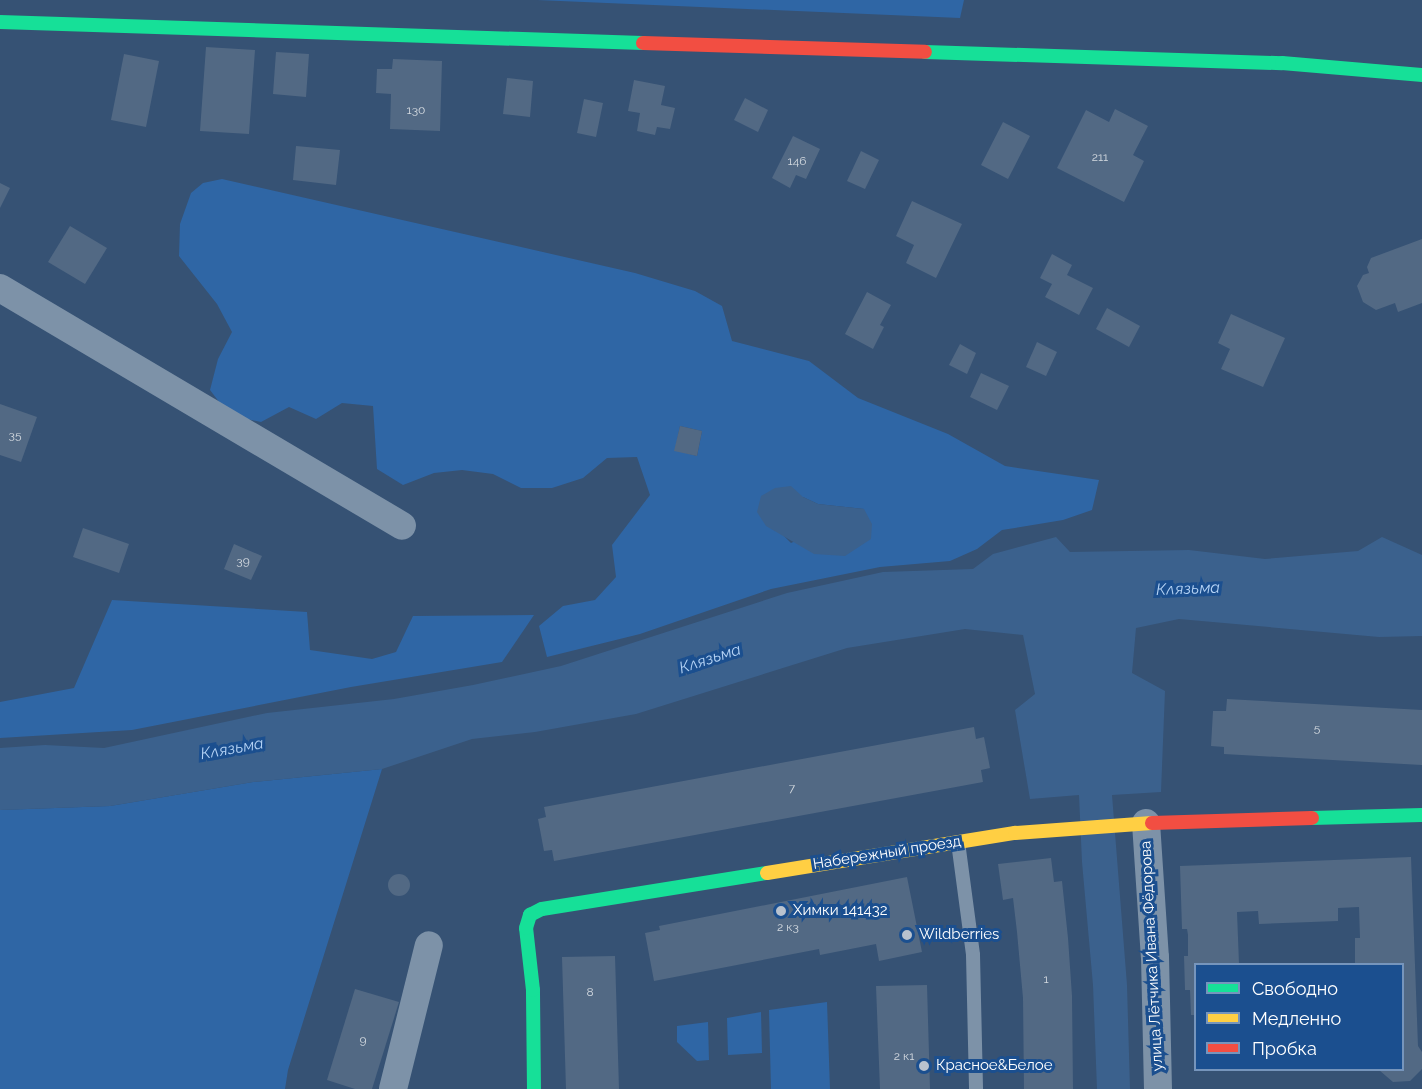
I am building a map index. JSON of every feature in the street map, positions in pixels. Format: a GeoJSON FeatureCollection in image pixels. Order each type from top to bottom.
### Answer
{"type":"FeatureCollection","features":[{"type":"Feature","properties":{"kind":"street"},"geometry":{"type":"LineString","coordinates":[[0,22],[1282,63],[1422,75]]}},
{"type":"Feature","properties":{"kind":"street"},"geometry":{"type":"LineString","coordinates":[[0,288],[402,526]]}},
{"type":"Feature","properties":{"kind":"street","name":"Набережный проезд"},"geometry":{"type":"LineString","coordinates":[[534,1089],[533,990],[526,928],[530,915],[542,909],[958,842],[1076,828],[1134,824],[1422,815]]}},
{"type":"Feature","properties":{"kind":"street","name":"улица Лётчика Ивана Фёдорова"},"geometry":{"type":"LineString","coordinates":[[1134,824],[1155,957],[1158,1089]]}},
{"type":"Feature","properties":{"kind":"street"},"geometry":{"type":"LineString","coordinates":[[393,1089],[429,945]]}},
{"type":"Feature","properties":{"kind":"lane"},"geometry":{"type":"LineString","coordinates":[[958,842],[973,955],[976,1089]]}},
{"type":"Feature","properties":{"kind":"shaded area"},"geometry":{"type":"Polygon","coordinates":[[[537,0],[964,0],[960,18],[537,0]]]}},
{"type":"Feature","properties":{"kind":"shaded area"},"geometry":{"type":"Polygon","coordinates":[[[222,179],[635,273],[695,291],[722,306],[732,341],[809,361],[858,398],[948,434],[1005,466],[1099,480],[1092,510],[1063,520],[1002,530],[977,549],[950,561],[880,567],[771,589],[640,634],[547,657],[539,626],[563,606],[595,600],[616,577],[612,545],[650,495],[637,457],[607,458],[583,478],[552,488],[521,488],[493,474],[462,470],[434,473],[403,485],[377,469],[373,406],[342,403],[316,419],[289,407],[261,422],[229,415],[210,390],[218,359],[232,332],[217,304],[179,256],[180,224],[191,193],[203,183],[222,179]],[[680,426],[675,450],[697,456],[702,431],[680,426]],[[803,497],[780,532],[791,543],[864,509],[818,504],[803,497]]]}},
{"type":"Feature","properties":{"kind":"shaded area"},"geometry":{"type":"Polygon","coordinates":[[[112,600],[307,612],[310,650],[372,659],[396,652],[413,616],[534,615],[502,662],[351,687],[132,730],[0,738],[0,702],[74,688],[112,600]]]}},
{"type":"Feature","properties":{"kind":"shaded area"},"geometry":{"type":"Polygon","coordinates":[[[382,769],[288,1070],[285,1089],[0,1089],[0,810],[110,806],[253,782],[382,769]]]}},
{"type":"Feature","properties":{"kind":"shaded area"},"geometry":{"type":"Polygon","coordinates":[[[827,1002],[830,1089],[771,1089],[769,1010],[827,1002]]]}},
{"type":"Feature","properties":{"kind":"shaded area"},"geometry":{"type":"Polygon","coordinates":[[[761,1012],[762,1053],[728,1055],[727,1018],[761,1012]]]}},
{"type":"Feature","properties":{"kind":"shaded area"},"geometry":{"type":"Polygon","coordinates":[[[708,1022],[709,1060],[697,1061],[677,1042],[677,1026],[708,1022]]]}},
{"type":"Feature","properties":{"kind":"water"},"geometry":{"type":"Polygon","coordinates":[[[791,486],[803,497],[818,504],[864,509],[872,524],[871,539],[845,556],[814,554],[766,526],[757,512],[761,496],[775,488],[791,486]]]}},
{"type":"Feature","properties":{"kind":"water","name":"Клязьма"},"geometry":{"type":"Polygon","coordinates":[[[1056,537],[1070,552],[1189,550],[1265,559],[1358,551],[1382,537],[1422,555],[1422,636],[1379,637],[1179,619],[1136,628],[1132,673],[1165,691],[1161,792],[1112,795],[1127,985],[1130,1089],[1097,1089],[1093,985],[1082,862],[1079,795],[1030,799],[1015,710],[1035,694],[1023,635],[965,629],[847,648],[636,714],[535,732],[472,739],[382,769],[253,782],[110,806],[0,810],[0,748],[45,745],[104,748],[267,713],[394,699],[473,685],[561,666],[787,593],[883,572],[973,569],[993,554],[1056,537]]]}},
{"type":"Feature","properties":{"kind":"building"},"geometry":{"type":"Polygon","coordinates":[[[206,47],[255,50],[249,134],[200,131],[206,47]]]}},
{"type":"Feature","properties":{"kind":"building"},"geometry":{"type":"Polygon","coordinates":[[[276,52],[309,54],[306,97],[273,94],[276,52]]]}},
{"type":"Feature","properties":{"kind":"building"},"geometry":{"type":"Polygon","coordinates":[[[124,54],[159,61],[146,127],[111,120],[124,54]]]}},
{"type":"Feature","properties":{"kind":"building"},"geometry":{"type":"Polygon","coordinates":[[[393,59],[442,61],[440,131],[390,129],[391,94],[376,93],[377,69],[392,69],[393,59]]]}},
{"type":"Feature","properties":{"kind":"building"},"geometry":{"type":"Polygon","coordinates":[[[507,78],[533,81],[530,117],[503,114],[507,78]]]}},
{"type":"Feature","properties":{"kind":"building"},"geometry":{"type":"Polygon","coordinates":[[[634,80],[665,86],[661,105],[675,108],[670,129],[657,127],[655,135],[637,131],[640,113],[628,111],[634,80]]]}},
{"type":"Feature","properties":{"kind":"building"},"geometry":{"type":"Polygon","coordinates":[[[745,98],[768,110],[758,132],[734,120],[745,98]]]}},
{"type":"Feature","properties":{"kind":"building"},"geometry":{"type":"Polygon","coordinates":[[[584,99],[603,103],[596,137],[577,133],[584,99]]]}},
{"type":"Feature","properties":{"kind":"building"},"geometry":{"type":"Polygon","coordinates":[[[1115,109],[1148,126],[1133,155],[1144,161],[1124,202],[1057,168],[1086,110],[1109,122],[1115,109]]]}},
{"type":"Feature","properties":{"kind":"building"},"geometry":{"type":"Polygon","coordinates":[[[1003,122],[1030,136],[1008,179],[981,165],[1003,122]]]}},
{"type":"Feature","properties":{"kind":"building"},"geometry":{"type":"Polygon","coordinates":[[[793,136],[820,149],[806,179],[796,175],[790,188],[772,178],[793,136]]]}},
{"type":"Feature","properties":{"kind":"building"},"geometry":{"type":"Polygon","coordinates":[[[296,146],[340,150],[336,185],[293,180],[296,146]]]}},
{"type":"Feature","properties":{"kind":"building"},"geometry":{"type":"Polygon","coordinates":[[[861,151],[879,160],[865,189],[847,181],[861,151]]]}},
{"type":"Feature","properties":{"kind":"building"},"geometry":{"type":"Polygon","coordinates":[[[0,183],[10,188],[0,208],[0,183]]]}},
{"type":"Feature","properties":{"kind":"building"},"geometry":{"type":"Polygon","coordinates":[[[912,201],[962,224],[936,278],[906,263],[914,245],[896,236],[912,201]]]}},
{"type":"Feature","properties":{"kind":"building"},"geometry":{"type":"Polygon","coordinates":[[[70,226],[107,248],[85,284],[48,262],[70,226]]]}},
{"type":"Feature","properties":{"kind":"building"},"geometry":{"type":"Polygon","coordinates":[[[1422,239],[1422,303],[1398,312],[1395,303],[1376,310],[1363,302],[1357,286],[1363,275],[1369,273],[1367,267],[1371,258],[1422,239]]]}},
{"type":"Feature","properties":{"kind":"building"},"geometry":{"type":"Polygon","coordinates":[[[1052,254],[1072,265],[1067,275],[1093,288],[1079,315],[1045,297],[1052,284],[1040,278],[1052,254]]]}},
{"type":"Feature","properties":{"kind":"building"},"geometry":{"type":"Polygon","coordinates":[[[867,292],[891,305],[880,325],[884,327],[873,349],[845,334],[867,292]]]}},
{"type":"Feature","properties":{"kind":"building"},"geometry":{"type":"Polygon","coordinates":[[[1107,308],[1140,326],[1129,347],[1096,329],[1107,308]]]}},
{"type":"Feature","properties":{"kind":"building"},"geometry":{"type":"Polygon","coordinates":[[[1231,314],[1285,338],[1263,387],[1221,369],[1230,349],[1218,343],[1231,314]]]}},
{"type":"Feature","properties":{"kind":"building"},"geometry":{"type":"Polygon","coordinates":[[[1037,342],[1057,352],[1046,376],[1026,367],[1037,342]]]}},
{"type":"Feature","properties":{"kind":"building"},"geometry":{"type":"Polygon","coordinates":[[[960,344],[976,353],[967,374],[949,365],[960,344]]]}},
{"type":"Feature","properties":{"kind":"building"},"geometry":{"type":"Polygon","coordinates":[[[981,373],[1009,386],[997,410],[970,397],[981,373]]]}},
{"type":"Feature","properties":{"kind":"building"},"geometry":{"type":"Polygon","coordinates":[[[0,404],[37,417],[21,462],[0,455],[0,404]]]}},
{"type":"Feature","properties":{"kind":"building"},"geometry":{"type":"Polygon","coordinates":[[[680,426],[702,431],[697,456],[674,451],[680,426]]]}},
{"type":"Feature","properties":{"kind":"building"},"geometry":{"type":"Polygon","coordinates":[[[83,528],[129,544],[119,573],[73,557],[83,528]]]}},
{"type":"Feature","properties":{"kind":"building"},"geometry":{"type":"Polygon","coordinates":[[[234,544],[262,556],[251,580],[224,569],[234,544]]]}},
{"type":"Feature","properties":{"kind":"building"},"geometry":{"type":"Polygon","coordinates":[[[1227,699],[1422,710],[1422,765],[1224,754],[1224,747],[1211,746],[1213,711],[1226,711],[1227,699]]]}},
{"type":"Feature","properties":{"kind":"building"},"geometry":{"type":"Polygon","coordinates":[[[974,727],[976,739],[984,737],[990,768],[981,770],[983,782],[554,861],[552,850],[544,851],[538,819],[546,817],[544,807],[974,727]]]}},
{"type":"Feature","properties":{"kind":"building"},"geometry":{"type":"Polygon","coordinates":[[[1411,857],[1418,1046],[1422,1052],[1422,1069],[1410,1081],[1393,1082],[1380,1071],[1404,1071],[1404,963],[1355,963],[1355,938],[1360,938],[1359,907],[1338,908],[1338,921],[1259,924],[1258,911],[1237,912],[1239,963],[1194,963],[1194,1015],[1191,1015],[1190,990],[1185,990],[1184,956],[1188,956],[1188,935],[1187,929],[1182,929],[1180,866],[1411,857]]]}},
{"type":"Feature","properties":{"kind":"building"},"geometry":{"type":"Polygon","coordinates":[[[1051,858],[1054,882],[1062,881],[1068,938],[1072,996],[1073,1089],[1024,1089],[1023,998],[1017,932],[1013,898],[1003,900],[998,864],[1051,858]]]}},
{"type":"Feature","properties":{"kind":"building"},"geometry":{"type":"Polygon","coordinates":[[[399,874],[407,877],[410,885],[407,893],[399,896],[391,893],[388,885],[391,877],[399,874]]]}},
{"type":"Feature","properties":{"kind":"building"},"geometry":{"type":"Polygon","coordinates":[[[907,877],[922,952],[879,961],[876,944],[820,955],[819,949],[654,981],[645,933],[660,930],[659,926],[907,877]]]}},
{"type":"Feature","properties":{"kind":"building"},"geometry":{"type":"Polygon","coordinates":[[[615,956],[619,1089],[566,1089],[562,957],[615,956]]]}},
{"type":"Feature","properties":{"kind":"building"},"geometry":{"type":"Polygon","coordinates":[[[927,985],[930,1089],[880,1089],[876,986],[927,985]]]}},
{"type":"Feature","properties":{"kind":"building"},"geometry":{"type":"Polygon","coordinates":[[[355,989],[399,1002],[372,1089],[355,1089],[327,1080],[355,989]]]}},
{"type":"Feature","properties":{"kind":"traffic: fast"},"geometry":{"type":"LineString","coordinates":[[0,22],[643,43]]}},
{"type":"Feature","properties":{"kind":"traffic: fast"},"geometry":{"type":"LineString","coordinates":[[925,52],[1282,63],[1422,75]]}},
{"type":"Feature","properties":{"kind":"traffic: fast"},"geometry":{"type":"LineString","coordinates":[[1312,818],[1422,815]]}},
{"type":"Feature","properties":{"kind":"traffic: fast"},"geometry":{"type":"LineString","coordinates":[[534,1089],[533,990],[526,928],[530,915],[542,909],[767,873]]}},
{"type":"Feature","properties":{"kind":"traffic: slow"},"geometry":{"type":"LineString","coordinates":[[767,873],[1015,833],[1152,823]]}},
{"type":"Feature","properties":{"kind":"traffic: jam"},"geometry":{"type":"LineString","coordinates":[[643,43],[925,52]]}},
{"type":"Feature","properties":{"kind":"traffic: jam"},"geometry":{"type":"LineString","coordinates":[[1152,823],[1312,818]]}},
{"type":"Feature","properties":{"kind":"place","name":"Химки 141432"},"geometry":{"type":"Point","coordinates":[781,911]}},
{"type":"Feature","properties":{"kind":"place","name":"Wildberries"},"geometry":{"type":"Point","coordinates":[907,935]}},
{"type":"Feature","properties":{"kind":"place","name":"Красное&Белое"},"geometry":{"type":"Point","coordinates":[924,1066]}}]}
